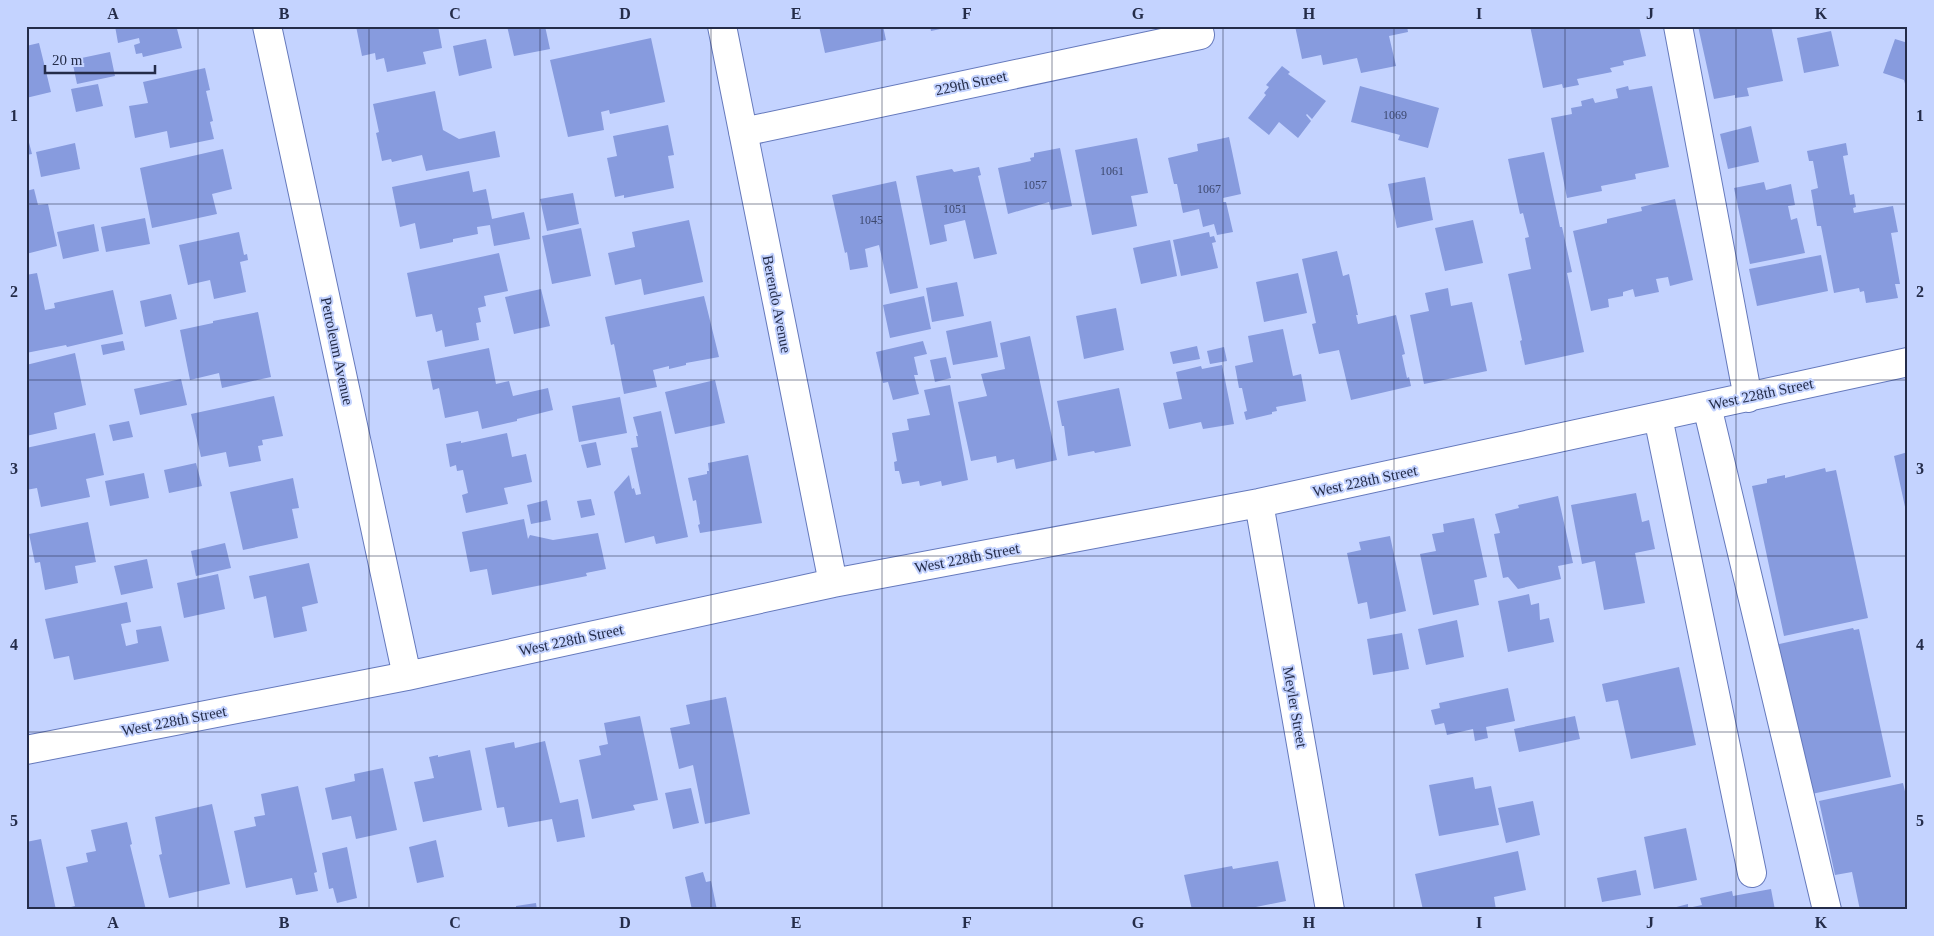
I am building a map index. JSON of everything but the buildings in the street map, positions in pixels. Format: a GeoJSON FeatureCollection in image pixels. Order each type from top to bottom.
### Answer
{"type":"FeatureCollection","features":[{"type":"Feature","properties":{"kind":"street","name":"Petroleum Avenue"},"geometry":{"type":"LineString","coordinates":[[267,26],[407,676]]}},
{"type":"Feature","properties":{"kind":"street","name":"Berendo Avenue"},"geometry":{"type":"LineString","coordinates":[[722,26],[833,583]]}},
{"type":"Feature","properties":{"kind":"street"},"geometry":{"type":"LineString","coordinates":[[1678,26],[1748,398]]}},
{"type":"Feature","properties":{"kind":"street","name":"229th Street"},"geometry":{"type":"LineString","coordinates":[[743,132],[1199,31]]}},
{"type":"Feature","properties":{"kind":"street","name":"West 228th Street"},"geometry":{"type":"LineString","coordinates":[[26,750],[407,676],[833,583],[1259,503],[1908,362]]}},
{"type":"Feature","properties":{"kind":"street"},"geometry":{"type":"LineString","coordinates":[[1707,406],[1827,910]]}},
{"type":"Feature","properties":{"kind":"street"},"geometry":{"type":"LineString","coordinates":[[1658,417],[1752,873]]}},
{"type":"Feature","properties":{"kind":"street","name":"Meyler Street"},"geometry":{"type":"LineString","coordinates":[[1259,503],[1330,910]]}}]}
